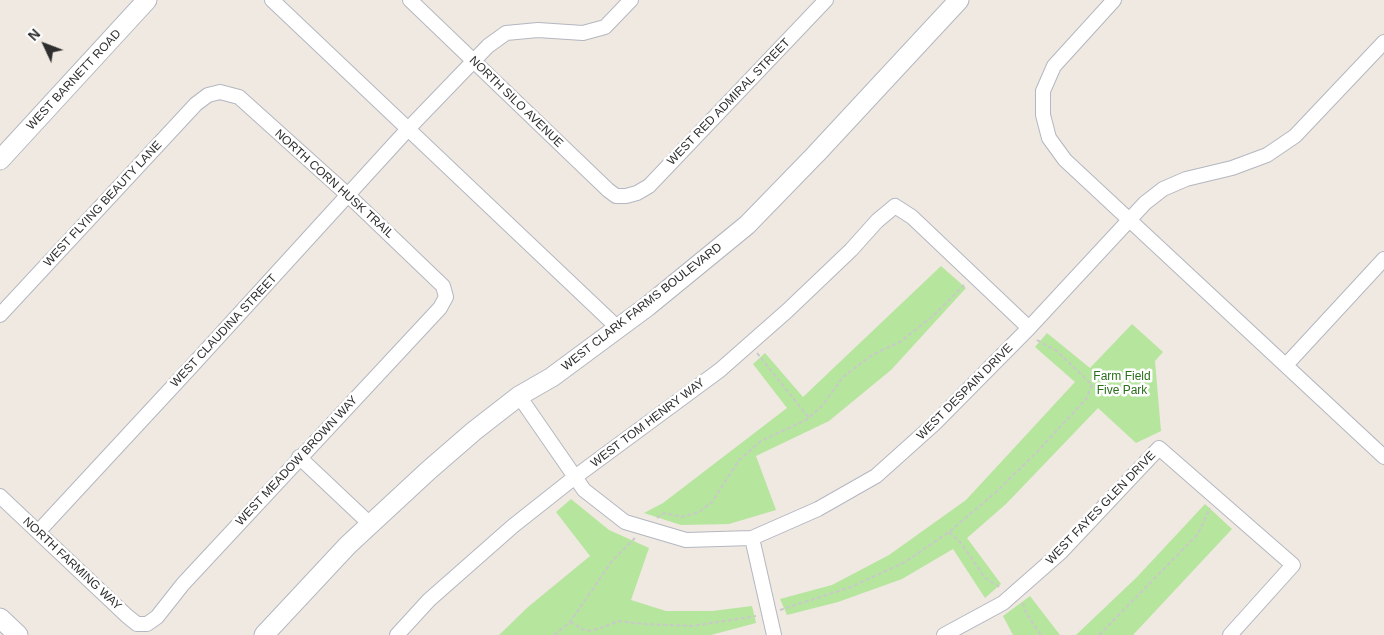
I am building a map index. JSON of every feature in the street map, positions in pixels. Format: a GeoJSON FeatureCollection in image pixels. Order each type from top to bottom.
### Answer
{"type":"FeatureCollection","features":[{"type":"Feature","properties":{"kind":"street","name":"WEST BARNETT ROAD"},"geometry":{"type":"LineString","coordinates":[[0,160],[147,0]]}},
{"type":"Feature","properties":{"kind":"street"},"geometry":{"type":"LineString","coordinates":[[272,0],[618,328]]}},
{"type":"Feature","properties":{"kind":"street","name":"NORTH SILO AVENUE"},"geometry":{"type":"LineString","coordinates":[[410,0],[608,190],[616,196],[626,196]]}},
{"type":"Feature","properties":{"kind":"street","name":"WEST CLAUDINA STREET"},"geometry":{"type":"LineString","coordinates":[[38,532],[408,130],[488,46],[506,33],[538,30],[583,33],[605,27],[631,0]]}},
{"type":"Feature","properties":{"kind":"street","name":"WEST RED ADMIRAL STREET"},"geometry":{"type":"LineString","coordinates":[[626,196],[637,193],[649,186],[826,0]]}},
{"type":"Feature","properties":{"kind":"street","name":"WEST CLARK FARMS BOULEVARD"},"geometry":{"type":"LineString","coordinates":[[264,635],[348,545],[474,431],[519,396],[552,377],[648,306],[747,225],[816,154],[959,0]]}},
{"type":"Feature","properties":{"kind":"street"},"geometry":{"type":"LineString","coordinates":[[1114,0],[1054,66],[1043,91],[1043,115],[1049,138],[1066,160],[1384,457]]}},
{"type":"Feature","properties":{"kind":"street","name":"WEST DESPAIN DRIVE"},"geometry":{"type":"LineString","coordinates":[[519,396],[584,490],[625,522],[686,540],[752,538],[818,509],[876,476],[934,424],[1026,330],[1145,203],[1163,189],[1186,179],[1232,168],[1267,155],[1295,136],[1384,42]]}},
{"type":"Feature","properties":{"kind":"street","name":"NORTH CORN HUSK TRAIL"},"geometry":{"type":"LineString","coordinates":[[208,95],[220,92],[238,97],[349,196],[442,286],[446,297]]}},
{"type":"Feature","properties":{"kind":"street","name":"WEST FLYING BEAUTY LANE"},"geometry":{"type":"LineString","coordinates":[[0,315],[196,104],[208,95]]}},
{"type":"Feature","properties":{"kind":"street","name":"WEST TOM HENRY WAY"},"geometry":{"type":"LineString","coordinates":[[397,635],[436,594],[513,526],[575,477],[720,370],[787,312],[851,250],[877,221],[895,206],[912,217],[973,275]]}},
{"type":"Feature","properties":{"kind":"street"},"geometry":{"type":"LineString","coordinates":[[1286,365],[1384,259]]}},
{"type":"Feature","properties":{"kind":"street"},"geometry":{"type":"LineString","coordinates":[[973,275],[1026,330]]}},
{"type":"Feature","properties":{"kind":"street","name":"WEST MEADOW BROWN WAY"},"geometry":{"type":"LineString","coordinates":[[147,624],[156,617],[183,584],[440,308],[446,297]]}},
{"type":"Feature","properties":{"kind":"street","name":"WEST FAYES GLEN DRIVE"},"geometry":{"type":"LineString","coordinates":[[944,635],[1003,603],[1060,552],[1159,448],[1216,497]]}},
{"type":"Feature","properties":{"kind":"street"},"geometry":{"type":"LineString","coordinates":[[300,457],[370,524]]}},
{"type":"Feature","properties":{"kind":"street","name":"NORTH FARMING WAY"},"geometry":{"type":"LineString","coordinates":[[0,496],[127,616],[137,624],[147,624]]}},
{"type":"Feature","properties":{"kind":"street"},"geometry":{"type":"LineString","coordinates":[[1216,497],[1293,565],[1230,635]]}},
{"type":"Feature","properties":{"kind":"street"},"geometry":{"type":"LineString","coordinates":[[752,538],[774,635]]}},
{"type":"Feature","properties":{"kind":"street"},"geometry":{"type":"LineString","coordinates":[[0,618],[18,635]]}},
{"type":"Feature","properties":{"kind":"path"},"geometry":{"type":"LineString","coordinates":[[554,635],[570,622],[612,561],[644,528],[664,513],[682,517],[698,512],[712,502],[726,477],[739,460],[761,441],[809,418],[822,406],[843,377],[872,355],[900,342],[932,317],[973,275]]}},
{"type":"Feature","properties":{"kind":"path"},"geometry":{"type":"LineString","coordinates":[[570,622],[586,631],[598,629],[618,621],[692,626],[769,614],[850,587],[905,562],[949,532],[995,493],[1038,451],[1086,399],[1092,385],[1057,352],[1026,330]]}},
{"type":"Feature","properties":{"kind":"path"},"geometry":{"type":"LineString","coordinates":[[749,344],[809,418]]}},
{"type":"Feature","properties":{"kind":"path"},"geometry":{"type":"LineString","coordinates":[[1099,635],[1198,534],[1216,497]]}},
{"type":"Feature","properties":{"kind":"path"},"geometry":{"type":"LineString","coordinates":[[949,532],[961,543],[986,578],[1005,591],[1018,589],[1026,613],[1042,635]]}},
{"type":"Feature","properties":{"kind":"green space"},"geometry":{"type":"Polygon","coordinates":[[[941,266],[966,288],[891,370],[829,421],[756,456],[776,510],[729,524],[681,525],[644,513],[663,503],[787,408],[753,364],[765,353],[803,397],[941,266]]]}},
{"type":"Feature","properties":{"kind":"green space","name":"Farm Field Five Park"},"geometry":{"type":"Polygon","coordinates":[[[1132,324],[1163,352],[1155,361],[1161,431],[1136,443],[1098,408],[1006,504],[967,538],[1001,584],[985,598],[953,549],[902,579],[838,602],[787,615],[780,599],[832,585],[889,555],[966,500],[1075,382],[1035,347],[1047,333],[1090,368],[1132,324]]]}},
{"type":"Feature","properties":{"kind":"green space"},"geometry":{"type":"Polygon","coordinates":[[[571,499],[609,530],[649,548],[631,600],[666,611],[712,611],[752,606],[756,623],[711,635],[499,635],[528,607],[590,556],[556,512],[571,499]]]}},
{"type":"Feature","properties":{"kind":"green space"},"geometry":{"type":"Polygon","coordinates":[[[1205,504],[1232,529],[1133,635],[1076,635],[1137,577],[1205,504]]]}},
{"type":"Feature","properties":{"kind":"green space"},"geometry":{"type":"Polygon","coordinates":[[[1030,596],[1060,635],[1013,635],[1003,616],[1030,596]]]}}]}
